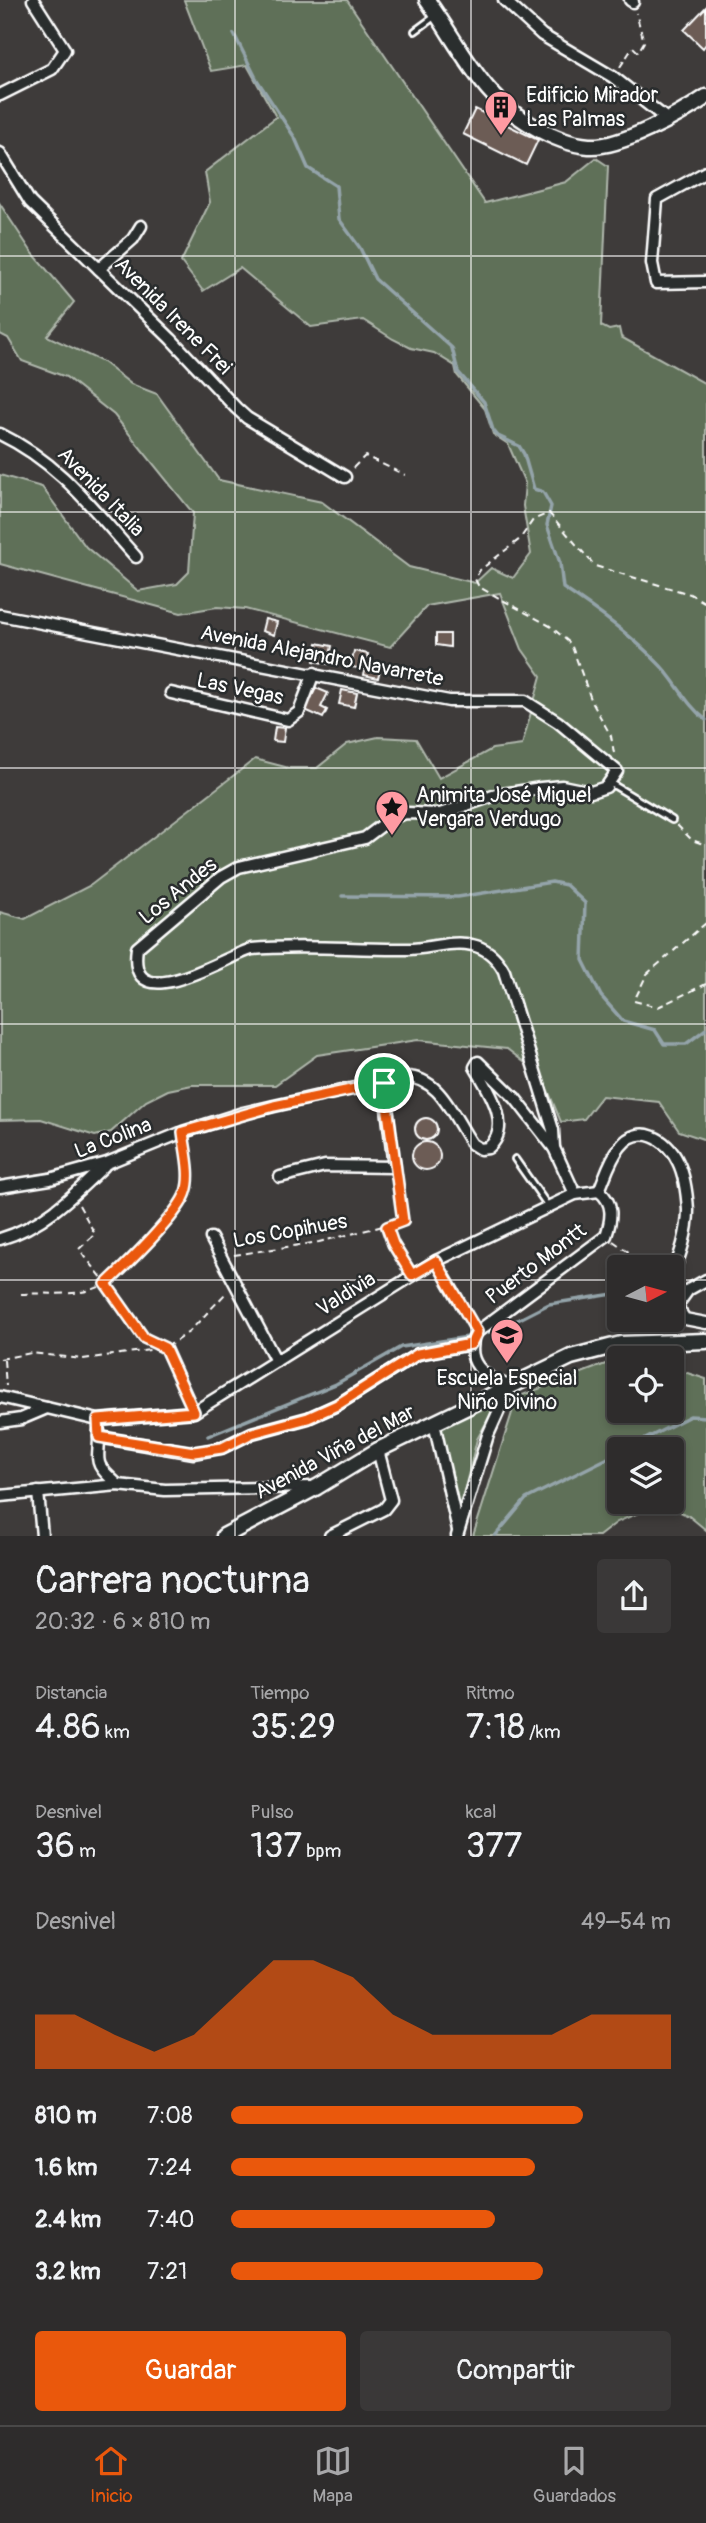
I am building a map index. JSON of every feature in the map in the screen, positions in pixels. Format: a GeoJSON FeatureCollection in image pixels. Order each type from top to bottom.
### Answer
{"type":"FeatureCollection","features":[{"type":"Feature","properties":{"kind":"street"},"geometry":{"type":"LineString","coordinates":[[0,94],[52,69],[65,50],[33,0]]}},
{"type":"Feature","properties":{"kind":"street"},"geometry":{"type":"LineString","coordinates":[[427,0],[487,88],[512,111],[554,136],[590,146],[630,138],[668,120],[706,97]]}},
{"type":"Feature","properties":{"kind":"street"},"geometry":{"type":"LineString","coordinates":[[504,0],[542,35],[613,77],[668,120]]}},
{"type":"Feature","properties":{"kind":"street"},"geometry":{"type":"LineString","coordinates":[[689,107],[706,89]]}},
{"type":"Feature","properties":{"kind":"street","name":"Avenida Irene Frei"},"geometry":{"type":"LineString","coordinates":[[0,153],[30,202],[247,418],[345,477]]}},
{"type":"Feature","properties":{"kind":"street"},"geometry":{"type":"LineString","coordinates":[[706,172],[657,199],[652,263],[656,283],[706,282]]}},
{"type":"Feature","properties":{"kind":"street"},"geometry":{"type":"LineString","coordinates":[[99,269],[132,239],[141,226]]}},
{"type":"Feature","properties":{"kind":"street","name":"Avenida Italia"},"geometry":{"type":"LineString","coordinates":[[0,434],[29,448],[57,468],[136,557]]}},
{"type":"Feature","properties":{"kind":"street","name":"Avenida Alejandro Navarrete"},"geometry":{"type":"LineString","coordinates":[[0,615],[314,673],[449,701],[525,701],[558,722],[617,771]]}},
{"type":"Feature","properties":{"kind":"street","name":"Las Vegas"},"geometry":{"type":"LineString","coordinates":[[171,693],[288,720],[299,712],[314,673]]}},
{"type":"Feature","properties":{"kind":"street"},"geometry":{"type":"LineString","coordinates":[[609,782],[617,771]]}},
{"type":"Feature","properties":{"kind":"street","name":"Los Andes"},"geometry":{"type":"LineString","coordinates":[[575,1194],[554,1148],[553,1130],[528,1057],[504,971],[498,960],[485,950],[457,944],[405,949],[252,949],[232,954],[178,981],[163,984],[147,981],[139,974],[135,964],[137,948],[222,877],[256,861],[365,838],[393,817],[406,813],[440,814],[496,795],[541,788],[562,786],[591,792],[606,787],[609,782]]}},
{"type":"Feature","properties":{"kind":"street","name":"La Colina"},"geometry":{"type":"LineString","coordinates":[[0,1188],[50,1179],[107,1163],[183,1132],[274,1106],[410,1076],[428,1081],[437,1090],[472,1143],[480,1149],[488,1149],[497,1136],[498,1119],[489,1092],[475,1067],[475,1063],[480,1062],[531,1116],[554,1148]]}},
{"type":"Feature","properties":{"kind":"street"},"geometry":{"type":"LineString","coordinates":[[280,1177],[326,1166],[394,1167],[384,1083]]}},
{"type":"Feature","properties":{"kind":"street"},"geometry":{"type":"LineString","coordinates":[[599,1191],[620,1147],[631,1137],[646,1133],[659,1139],[678,1163],[688,1209],[687,1229],[679,1255]]}},
{"type":"Feature","properties":{"kind":"street"},"geometry":{"type":"LineString","coordinates":[[0,1239],[26,1231],[74,1195],[107,1163]]}},
{"type":"Feature","properties":{"kind":"street","name":"Valdivia"},"geometry":{"type":"LineString","coordinates":[[3,1398],[98,1420],[194,1412],[436,1261],[575,1194],[599,1191]]}},
{"type":"Feature","properties":{"kind":"street","name":"Puerto Montt"},"geometry":{"type":"LineString","coordinates":[[471,1344],[477,1332],[606,1236],[611,1208],[608,1198],[599,1191]]}},
{"type":"Feature","properties":{"kind":"street"},"geometry":{"type":"LineString","coordinates":[[211,1238],[276,1361]]}},
{"type":"Feature","properties":{"kind":"street"},"geometry":{"type":"LineString","coordinates":[[684,1294],[706,1280]]}},
{"type":"Feature","properties":{"kind":"street"},"geometry":{"type":"LineString","coordinates":[[684,1318],[706,1323]]}},
{"type":"Feature","properties":{"kind":"street","name":"Avenida Viña del Mar"},"geometry":{"type":"LineString","coordinates":[[224,1536],[317,1487],[378,1450],[571,1357],[598,1348],[706,1341]]}},
{"type":"Feature","properties":{"kind":"street"},"geometry":{"type":"LineString","coordinates":[[99,1437],[194,1452],[222,1448],[252,1433],[308,1418],[337,1405],[418,1354],[471,1344],[473,1359],[481,1373],[491,1381],[510,1386],[488,1435],[457,1533]]}},
{"type":"Feature","properties":{"kind":"street"},"geometry":{"type":"LineString","coordinates":[[0,1422],[21,1419],[47,1408]]}},
{"type":"Feature","properties":{"kind":"street"},"geometry":{"type":"LineString","coordinates":[[98,1420],[96,1457],[101,1469],[118,1485]]}},
{"type":"Feature","properties":{"kind":"street"},"geometry":{"type":"LineString","coordinates":[[434,1423],[457,1533]]}},
{"type":"Feature","properties":{"kind":"street"},"geometry":{"type":"LineString","coordinates":[[330,1536],[384,1509],[391,1500],[378,1450]]}},
{"type":"Feature","properties":{"kind":"street"},"geometry":{"type":"LineString","coordinates":[[0,1496],[118,1485],[165,1490],[317,1487]]}},
{"type":"Feature","properties":{"kind":"street"},"geometry":{"type":"LineString","coordinates":[[38,1492],[42,1536]]}},
{"type":"Feature","properties":{"kind":"lane"},"geometry":{"type":"LineString","coordinates":[[415,31],[437,14]]}},
{"type":"Feature","properties":{"kind":"lane"},"geometry":{"type":"LineString","coordinates":[[609,782],[672,820]]}},
{"type":"Feature","properties":{"kind":"lane"},"geometry":{"type":"LineString","coordinates":[[515,1159],[549,1207]]}},
{"type":"Feature","properties":{"kind":"path"},"geometry":{"type":"LineString","coordinates":[[613,77],[633,47],[638,52],[644,42],[631,1]]}},
{"type":"Feature","properties":{"kind":"path"},"geometry":{"type":"LineString","coordinates":[[345,477],[365,456],[405,475]]}},
{"type":"Feature","properties":{"kind":"path"},"geometry":{"type":"LineString","coordinates":[[617,771],[611,736],[592,702],[571,645],[550,626],[479,587],[475,579],[480,570],[520,539],[533,520],[548,513],[595,566],[690,594],[706,603]]}},
{"type":"Feature","properties":{"kind":"path"},"geometry":{"type":"LineString","coordinates":[[672,820],[692,840],[706,845]]}},
{"type":"Feature","properties":{"kind":"path"},"geometry":{"type":"LineString","coordinates":[[706,923],[647,974],[634,1001],[658,1007],[706,984]]}},
{"type":"Feature","properties":{"kind":"path"},"geometry":{"type":"LineString","coordinates":[[21,1294],[80,1293],[106,1284],[134,1257],[186,1193],[188,1172],[183,1132]]}},
{"type":"Feature","properties":{"kind":"path","name":"Los Copihues"},"geometry":{"type":"LineString","coordinates":[[222,1257],[320,1242],[403,1221],[394,1167]]}},
{"type":"Feature","properties":{"kind":"path"},"geometry":{"type":"LineString","coordinates":[[74,1195],[96,1234],[79,1249],[144,1338],[165,1348],[194,1412]]}},
{"type":"Feature","properties":{"kind":"path"},"geometry":{"type":"LineString","coordinates":[[387,1227],[393,1244],[412,1275]]}},
{"type":"Feature","properties":{"kind":"path"},"geometry":{"type":"LineString","coordinates":[[606,1236],[633,1255]]}},
{"type":"Feature","properties":{"kind":"path"},"geometry":{"type":"LineString","coordinates":[[436,1261],[477,1332]]}},
{"type":"Feature","properties":{"kind":"path"},"geometry":{"type":"LineString","coordinates":[[0,1359],[31,1353],[83,1359],[165,1348],[189,1332],[237,1283]]}},
{"type":"Feature","properties":{"kind":"path"},"geometry":{"type":"LineString","coordinates":[[3,1398],[4,1359]]}},
{"type":"Feature","properties":{"kind":"green space"},"geometry":{"type":"Polygon","coordinates":[[[184,0],[347,0],[485,203],[566,182],[596,158],[608,166],[601,326],[609,330],[619,328],[621,337],[706,384],[706,1140],[679,1131],[659,1102],[602,1096],[584,1119],[561,1122],[542,1076],[507,1049],[418,1040],[317,1055],[275,1085],[192,1085],[168,1090],[146,1101],[111,1132],[95,1136],[41,1119],[0,1120],[0,912],[25,919],[91,885],[255,759],[289,768],[317,768],[347,744],[378,737],[416,739],[439,778],[492,749],[522,745],[541,676],[522,649],[500,593],[427,606],[390,647],[245,609],[217,607],[181,613],[0,564],[0,475],[42,487],[86,547],[138,591],[177,584],[189,572],[193,513],[114,415],[66,377],[22,361],[8,338],[0,334],[0,204],[31,251],[74,302],[47,336],[103,362],[131,384],[157,394],[219,480],[322,502],[409,567],[475,583],[491,568],[513,578],[531,554],[523,506],[525,483],[508,444],[493,434],[485,409],[457,375],[455,366],[434,353],[411,348],[393,339],[363,320],[311,327],[240,268],[203,291],[181,262],[210,202],[205,172],[276,117],[247,65],[211,71],[184,0]]]}},
{"type":"Feature","properties":{"kind":"green space"},"geometry":{"type":"Polygon","coordinates":[[[607,1363],[607,1423],[684,1423],[684,1372],[706,1379],[706,1530],[684,1514],[684,1437],[607,1437],[607,1514],[636,1514],[617,1522],[599,1536],[473,1536],[517,1397],[607,1363]]]}},
{"type":"Feature","properties":{"kind":"green space"},"geometry":{"type":"Polygon","coordinates":[[[499,1400],[477,1439],[459,1512],[440,1426],[499,1400]]]}},
{"type":"Feature","properties":{"kind":"building"},"geometry":{"type":"Polygon","coordinates":[[[706,7],[706,44],[703,48],[684,30],[706,7]]]}},
{"type":"Feature","properties":{"kind":"building","name":"Edificio Mirador Las Palmas"},"geometry":{"type":"Polygon","coordinates":[[[475,109],[538,140],[526,165],[463,134],[475,109]]]}},
{"type":"Feature","properties":{"kind":"building"},"geometry":{"type":"Polygon","coordinates":[[[265,619],[277,622],[274,635],[262,631],[265,619]]]}},
{"type":"Feature","properties":{"kind":"building"},"geometry":{"type":"Polygon","coordinates":[[[436,634],[450,634],[450,647],[436,645],[436,634]]]}},
{"type":"Feature","properties":{"kind":"building"},"geometry":{"type":"Polygon","coordinates":[[[317,643],[332,646],[328,664],[314,661],[317,643]]]}},
{"type":"Feature","properties":{"kind":"building"},"geometry":{"type":"Polygon","coordinates":[[[354,651],[368,654],[366,662],[381,665],[378,678],[364,675],[365,669],[351,667],[354,651]]]}},
{"type":"Feature","properties":{"kind":"building"},"geometry":{"type":"Polygon","coordinates":[[[316,688],[328,693],[321,707],[327,710],[323,718],[305,710],[316,688]]]}},
{"type":"Feature","properties":{"kind":"building"},"geometry":{"type":"Polygon","coordinates":[[[342,690],[357,693],[354,707],[339,704],[342,690]]]}},
{"type":"Feature","properties":{"kind":"building"},"geometry":{"type":"Polygon","coordinates":[[[275,727],[285,728],[283,742],[273,741],[275,727]]]}},
{"type":"Feature","properties":{"kind":"building"},"geometry":{"type":"Polygon","coordinates":[[[426,1118],[434,1121],[437,1129],[434,1137],[426,1140],[418,1137],[415,1129],[418,1121],[426,1118]]]}},
{"type":"Feature","properties":{"kind":"building"},"geometry":{"type":"Polygon","coordinates":[[[426,1142],[436,1146],[440,1156],[436,1166],[426,1170],[416,1166],[412,1156],[416,1146],[426,1142]]]}},
{"type":"Feature","properties":{"kind":"waterway"},"geometry":{"type":"LineString","coordinates":[[234,34],[257,80],[295,138],[308,168],[336,186],[339,219],[360,248],[375,279],[452,348],[458,372],[484,402],[493,430],[498,436],[519,446],[524,454],[534,489],[543,492],[551,506],[547,525],[560,563],[563,588],[647,652],[706,720]]}},
{"type":"Feature","properties":{"kind":"waterway"},"geometry":{"type":"LineString","coordinates":[[342,896],[458,897],[552,882],[566,885],[585,903],[583,960],[601,996],[623,1021],[655,1030],[664,1044],[686,1044],[706,1029]]}},
{"type":"Feature","properties":{"kind":"waterway"},"geometry":{"type":"LineString","coordinates":[[482,1334],[498,1330],[549,1304],[607,1295]]}},
{"type":"Feature","properties":{"kind":"waterway"},"geometry":{"type":"LineString","coordinates":[[208,1436],[336,1384],[401,1347],[468,1337]]}},
{"type":"Feature","properties":{"kind":"waterway"},"geometry":{"type":"LineString","coordinates":[[649,1437],[690,1416],[706,1417]]}},
{"type":"Feature","properties":{"kind":"waterway"},"geometry":{"type":"LineString","coordinates":[[495,1536],[526,1499],[607,1458]]}},
{"type":"Feature","properties":{"kind":"place","name":"Edificio Mirador Las Palmas"},"geometry":{"type":"Point","coordinates":[501,137]}},
{"type":"Feature","properties":{"kind":"place","name":"Animita José Miguel Vergara Verdugo"},"geometry":{"type":"Point","coordinates":[392,837]}},
{"type":"Feature","properties":{"kind":"place","name":"Escuela Especial Niño Divino"},"geometry":{"type":"Point","coordinates":[507,1365]}},
{"type":"Feature","properties":{"kind":"route"},"geometry":{"type":"LineString","coordinates":[[384,1083],[403,1221],[387,1227],[393,1244],[412,1275],[436,1261],[477,1332],[471,1344],[418,1354],[337,1405],[308,1418],[252,1433],[222,1448],[194,1452],[161,1449],[99,1437],[98,1420],[174,1416],[194,1412],[165,1348],[144,1338],[126,1308],[106,1284],[165,1222],[186,1193],[188,1172],[183,1132],[274,1106],[384,1083]]}}]}
